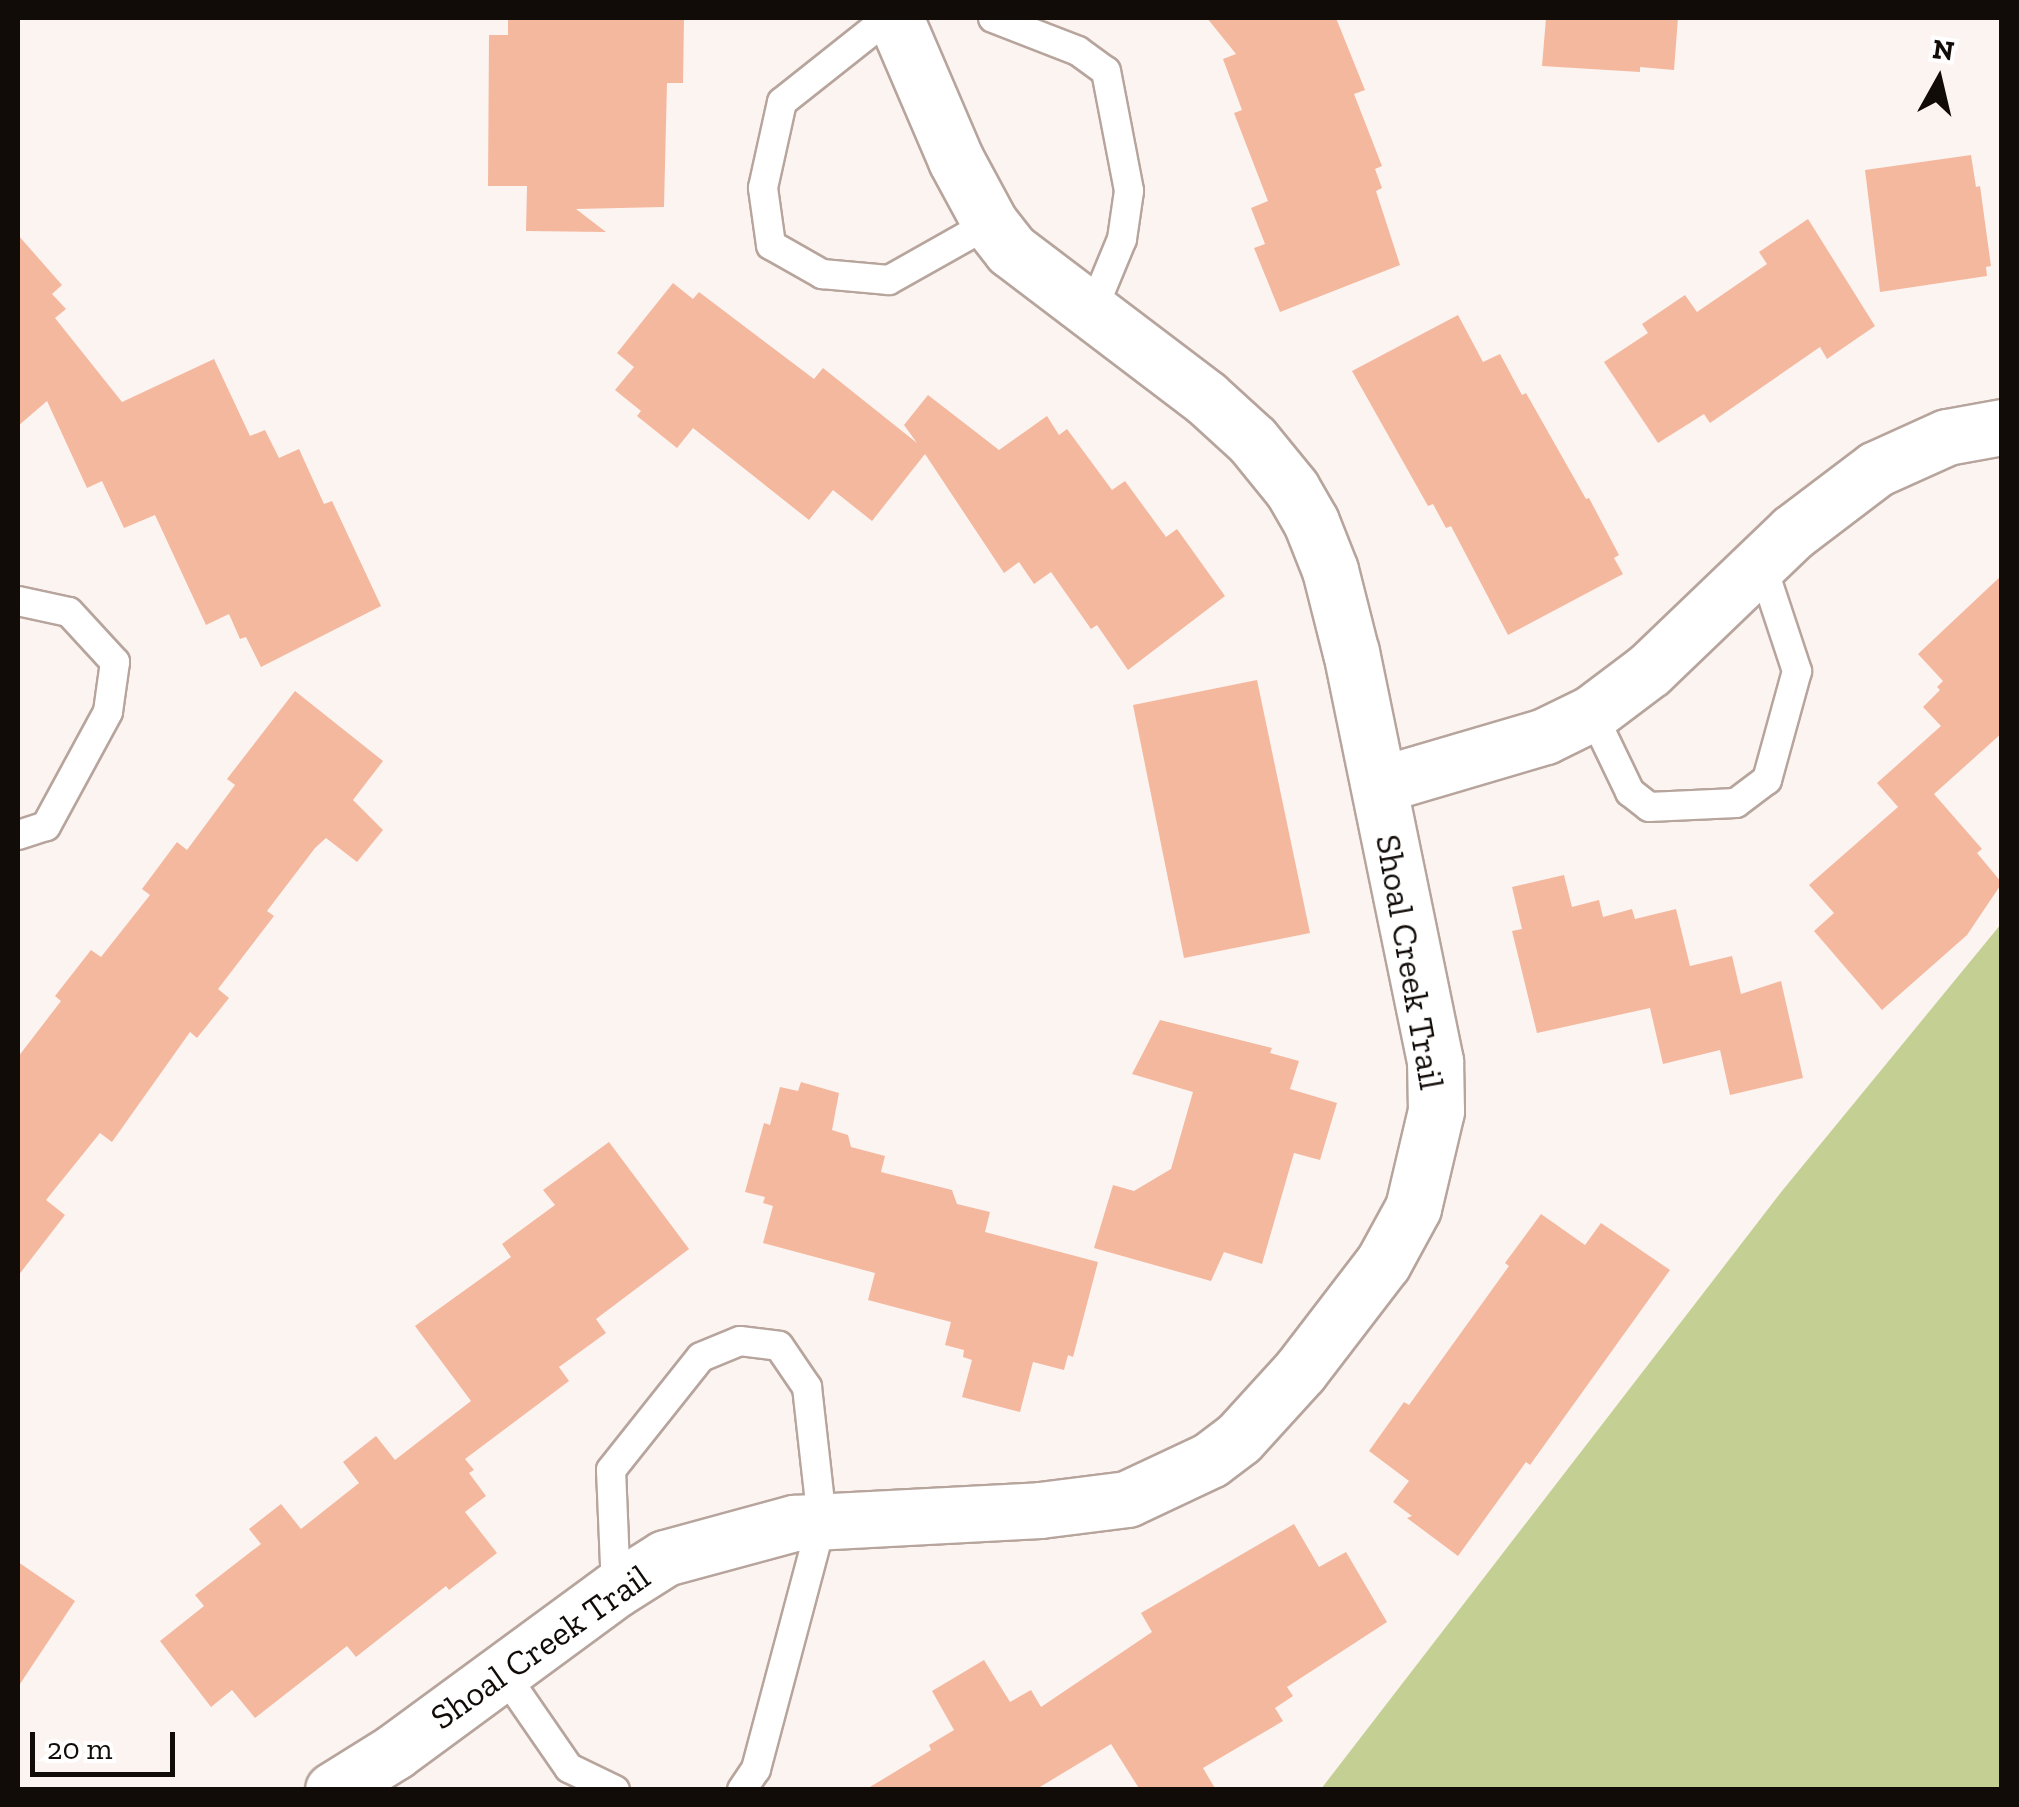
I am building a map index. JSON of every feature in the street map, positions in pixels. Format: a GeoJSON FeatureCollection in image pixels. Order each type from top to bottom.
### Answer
{"type":"FeatureCollection","features":[{"type":"Feature","properties":{"kind":"street","name":"Shoal Creek Trail"},"geometry":{"type":"LineString","coordinates":[[333,1790],[394,1752],[616,1589],[666,1558],[721,1540],[822,1521],[1058,1508],[1127,1500],[1171,1481],[1239,1438],[1300,1370],[1383,1262],[1413,1208],[1436,1111],[1435,1061],[1330,570],[1312,522],[1292,488],[1252,440],[1206,398],[1011,250],[990,224],[956,160],[891,18]]}},
{"type":"Feature","properties":{"kind":"street"},"geometry":{"type":"LineString","coordinates":[[1378,785],[1545,736],[1592,713],[1648,670],[1761,562],[1876,469],[1947,437],[2002,428]]}},
{"type":"Feature","properties":{"kind":"lane"},"geometry":{"type":"LineString","coordinates":[[891,18],[782,102],[763,188],[771,245],[822,274],[889,280],[990,224]]}},
{"type":"Feature","properties":{"kind":"lane"},"geometry":{"type":"LineString","coordinates":[[993,18],[1078,52],[1106,71],[1129,190],[1122,239],[1091,314]]}},
{"type":"Feature","properties":{"kind":"lane"},"geometry":{"type":"LineString","coordinates":[[1592,713],[1630,792],[1649,807],[1736,803],[1767,780],[1797,671],[1761,562]]}},
{"type":"Feature","properties":{"kind":"lane"},"geometry":{"type":"LineString","coordinates":[[18,601],[70,612],[115,662],[108,712],[46,826],[18,835]]}},
{"type":"Feature","properties":{"kind":"lane"},"geometry":{"type":"LineString","coordinates":[[616,1589],[611,1470],[701,1357],[740,1341],[779,1346],[808,1387],[822,1521],[756,1769],[742,1790]]}},
{"type":"Feature","properties":{"kind":"lane"},"geometry":{"type":"LineString","coordinates":[[502,1671],[570,1768],[616,1790]]}},
{"type":"Feature","properties":{"kind":"green space"},"geometry":{"type":"Polygon","coordinates":[[[2001,924],[2001,1789],[1321,1789],[1782,1191],[2001,924]]]}},
{"type":"Feature","properties":{"kind":"building"},"geometry":{"type":"Polygon","coordinates":[[[508,18],[684,18],[683,83],[667,83],[664,207],[576,209],[606,232],[526,231],[527,186],[488,186],[489,35],[508,35],[508,18]]]}},
{"type":"Feature","properties":{"kind":"building"},"geometry":{"type":"Polygon","coordinates":[[[1207,18],[1336,18],[1365,90],[1354,94],[1382,166],[1375,169],[1382,188],[1376,191],[1400,265],[1280,312],[1254,248],[1265,244],[1251,208],[1268,201],[1234,113],[1242,110],[1223,59],[1236,54],[1207,18]]]}},
{"type":"Feature","properties":{"kind":"building"},"geometry":{"type":"Polygon","coordinates":[[[1546,18],[1678,18],[1674,70],[1640,67],[1640,72],[1542,66],[1546,18]]]}},
{"type":"Feature","properties":{"kind":"building"},"geometry":{"type":"Polygon","coordinates":[[[1971,155],[1976,187],[1980,186],[1991,266],[1986,267],[1987,276],[1880,292],[1865,170],[1971,155]]]}},
{"type":"Feature","properties":{"kind":"building"},"geometry":{"type":"Polygon","coordinates":[[[1808,219],[1875,326],[1827,359],[1820,347],[1710,423],[1704,414],[1658,443],[1604,362],[1648,333],[1642,324],[1685,295],[1697,312],[1767,264],[1759,252],[1808,219]]]}},
{"type":"Feature","properties":{"kind":"building"},"geometry":{"type":"Polygon","coordinates":[[[18,235],[62,285],[52,294],[66,309],[55,318],[122,402],[214,359],[250,436],[265,430],[279,458],[299,449],[324,504],[332,501],[381,606],[261,667],[246,637],[240,639],[229,614],[206,625],[155,515],[124,528],[102,481],[87,488],[47,401],[18,426],[18,235]]]}},
{"type":"Feature","properties":{"kind":"building"},"geometry":{"type":"Polygon","coordinates":[[[673,283],[693,299],[699,292],[814,379],[823,368],[917,443],[904,425],[928,395],[999,450],[1047,416],[1059,435],[1067,429],[1112,490],[1125,481],[1166,537],[1177,529],[1225,596],[1128,670],[1097,625],[1091,629],[1051,572],[1034,584],[1019,562],[1004,573],[925,454],[872,521],[833,490],[809,520],[693,428],[677,448],[637,416],[641,411],[615,390],[634,367],[617,353],[673,283]]]}},
{"type":"Feature","properties":{"kind":"building"},"geometry":{"type":"Polygon","coordinates":[[[1458,315],[1483,362],[1500,354],[1522,395],[1526,393],[1586,499],[1589,498],[1619,555],[1614,558],[1623,574],[1508,635],[1451,526],[1446,528],[1433,504],[1428,506],[1352,371],[1458,315]]]}},
{"type":"Feature","properties":{"kind":"building"},"geometry":{"type":"Polygon","coordinates":[[[2002,575],[2002,733],[1934,794],[1982,849],[1977,853],[2002,883],[1967,935],[1882,1010],[1814,931],[1834,913],[1809,885],[1898,807],[1877,783],[1941,726],[1923,707],[1940,690],[1937,687],[1943,681],[1918,654],[2002,575]]]}},
{"type":"Feature","properties":{"kind":"building"},"geometry":{"type":"Polygon","coordinates":[[[1257,680],[1310,933],[1184,958],[1133,705],[1257,680]]]}},
{"type":"Feature","properties":{"kind":"building"},"geometry":{"type":"Polygon","coordinates":[[[295,691],[383,761],[353,800],[383,830],[357,862],[326,838],[315,848],[267,911],[274,916],[218,989],[229,998],[197,1038],[190,1032],[112,1142],[100,1133],[46,1200],[65,1215],[18,1276],[18,1057],[61,1001],[55,996],[91,950],[101,957],[150,895],[142,889],[177,842],[187,850],[235,785],[227,779],[295,691]]]}},
{"type":"Feature","properties":{"kind":"building"},"geometry":{"type":"Polygon","coordinates":[[[1564,875],[1572,907],[1599,900],[1603,917],[1632,909],[1635,919],[1676,909],[1690,966],[1732,956],[1741,994],[1781,981],[1803,1078],[1730,1095],[1720,1050],[1663,1064],[1650,1008],[1537,1033],[1512,931],[1522,929],[1512,887],[1564,875]]]}},
{"type":"Feature","properties":{"kind":"building"},"geometry":{"type":"Polygon","coordinates":[[[1160,1020],[1272,1048],[1270,1053],[1299,1061],[1290,1089],[1337,1103],[1320,1160],[1294,1153],[1262,1264],[1224,1252],[1211,1281],[1094,1248],[1113,1185],[1134,1191],[1171,1169],[1193,1092],[1132,1074],[1160,1020]]]}},
{"type":"Feature","properties":{"kind":"building"},"geometry":{"type":"Polygon","coordinates":[[[801,1082],[839,1093],[832,1130],[848,1135],[851,1147],[885,1156],[881,1172],[952,1190],[957,1204],[990,1212],[985,1232],[1098,1262],[1073,1357],[1068,1355],[1064,1370],[1033,1362],[1020,1412],[962,1397],[972,1360],[963,1357],[964,1350],[945,1345],[951,1322],[868,1300],[875,1273],[763,1243],[773,1206],[763,1203],[765,1197],[745,1192],[764,1123],[770,1125],[780,1087],[798,1091],[801,1082]]]}},
{"type":"Feature","properties":{"kind":"building"},"geometry":{"type":"Polygon","coordinates":[[[609,1142],[689,1249],[596,1319],[606,1333],[559,1367],[569,1381],[465,1459],[474,1470],[469,1473],[486,1496],[465,1512],[497,1553],[449,1590],[446,1586],[356,1657],[347,1646],[255,1718],[232,1690],[211,1707],[160,1641],[204,1606],[195,1595],[261,1544],[249,1529],[281,1504],[301,1529],[359,1483],[343,1462],[376,1436],[395,1460],[471,1401],[415,1326],[511,1257],[502,1244],[555,1205],[543,1190],[609,1142]]]}},
{"type":"Feature","properties":{"kind":"building"},"geometry":{"type":"Polygon","coordinates":[[[1541,1214],[1585,1245],[1601,1223],[1670,1270],[1530,1465],[1526,1462],[1458,1556],[1407,1518],[1412,1516],[1393,1502],[1409,1481],[1369,1451],[1404,1402],[1409,1405],[1509,1266],[1505,1263],[1541,1214]]]}},
{"type":"Feature","properties":{"kind":"building"},"geometry":{"type":"Polygon","coordinates":[[[1294,1524],[1319,1567],[1346,1552],[1387,1622],[1287,1687],[1293,1696],[1275,1708],[1283,1721],[1203,1768],[1216,1790],[1140,1790],[1111,1744],[1035,1790],[865,1790],[931,1750],[929,1745],[954,1730],[932,1691],[984,1660],[1010,1702],[1031,1690],[1041,1707],[1152,1632],[1141,1613],[1294,1524]]]}},
{"type":"Feature","properties":{"kind":"building"},"geometry":{"type":"Polygon","coordinates":[[[18,1562],[75,1601],[18,1687],[18,1562]]]}}]}
